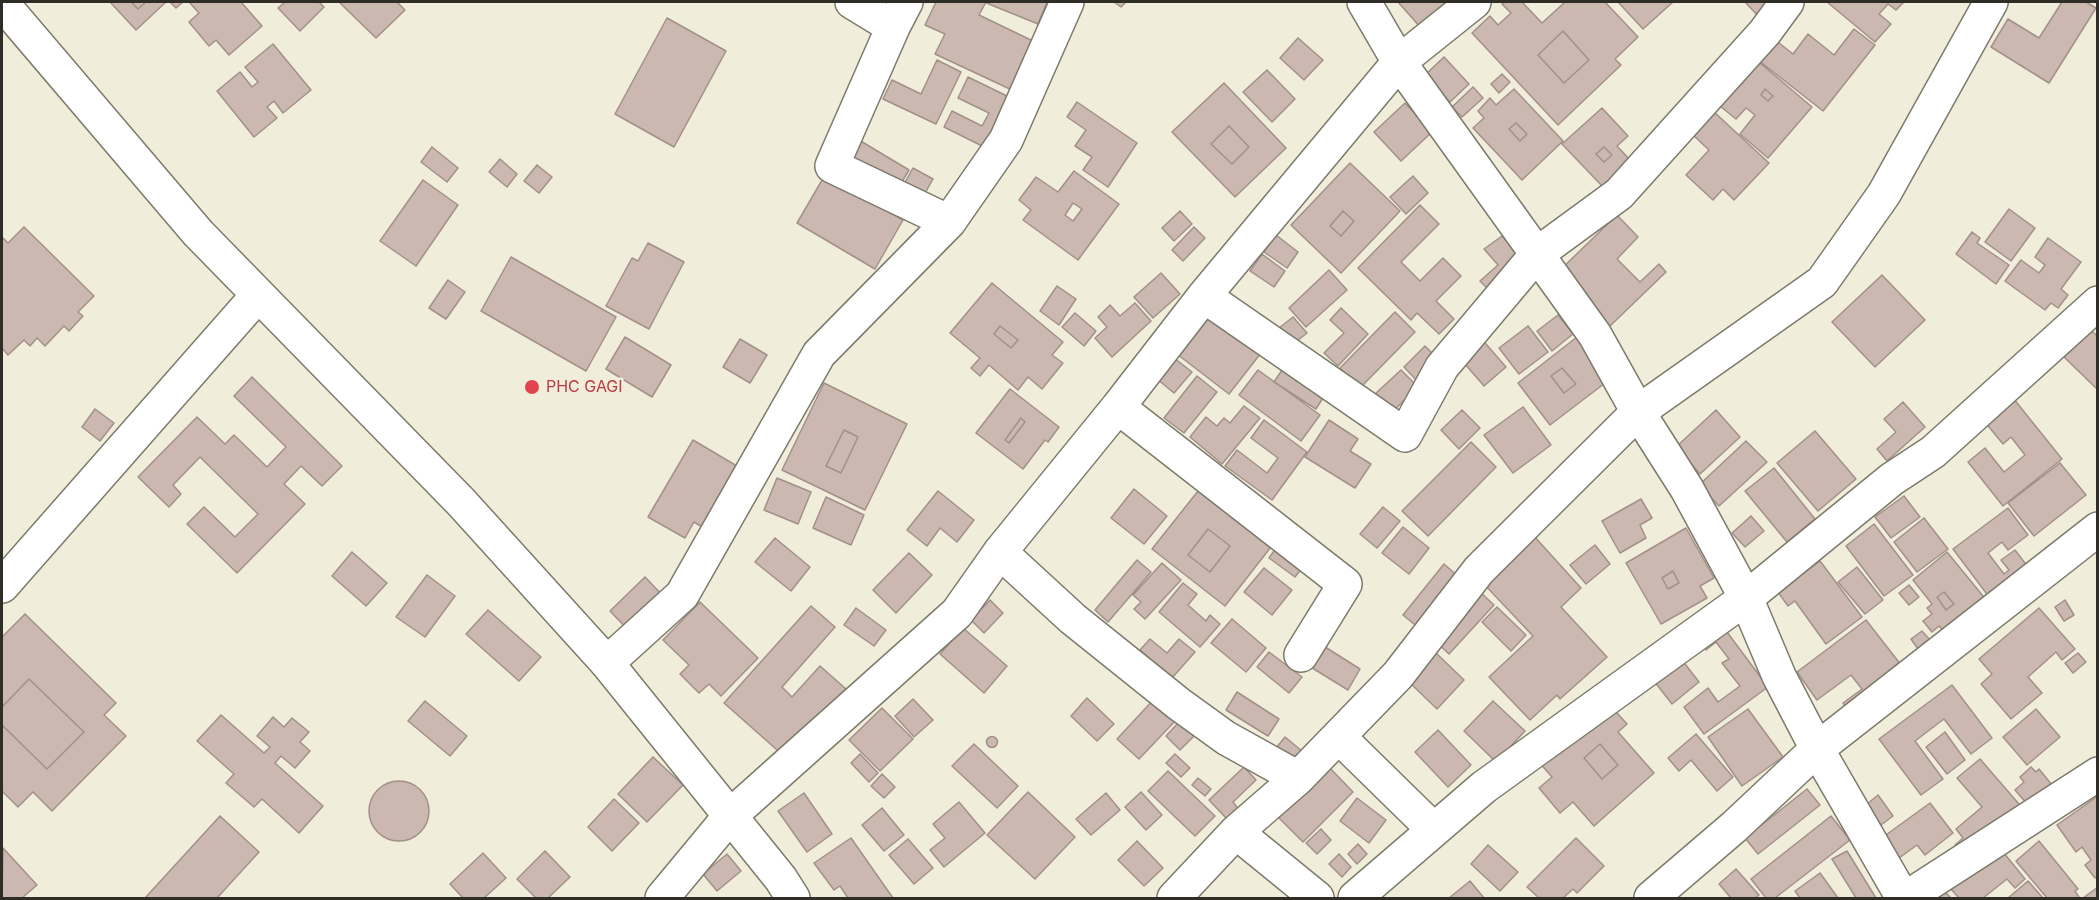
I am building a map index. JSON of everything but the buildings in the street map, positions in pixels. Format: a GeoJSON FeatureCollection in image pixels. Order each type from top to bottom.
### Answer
{"type":"FeatureCollection","features":[{"type":"Feature","properties":{"kind":"street"},"geometry":{"type":"LineString","coordinates":[[852,2],[900,14],[832,166],[949,222]]}},
{"type":"Feature","properties":{"kind":"street"},"geometry":{"type":"LineString","coordinates":[[607,663],[682,595],[819,354],[949,222],[1006,140],[1067,2]]}},
{"type":"Feature","properties":{"kind":"street"},"geometry":{"type":"LineString","coordinates":[[1364,2],[1399,62],[1595,334],[1638,412],[1687,489],[1746,598],[1779,676],[1817,749],[1905,898],[2097,774]]}},
{"type":"Feature","properties":{"kind":"street"},"geometry":{"type":"LineString","coordinates":[[662,898],[730,816],[957,613],[1000,552],[1118,407],[1204,296],[1399,62],[1474,2]]}},
{"type":"Feature","properties":{"kind":"street"},"geometry":{"type":"LineString","coordinates":[[1204,296],[1405,435],[1442,367],[1537,254],[1619,194],[1765,32],[1787,2]]}},
{"type":"Feature","properties":{"kind":"street"},"geometry":{"type":"LineString","coordinates":[[1174,898],[1236,832],[1298,778],[1339,737],[1398,675],[1479,570],[1638,412],[1822,282],[1884,194],[1991,2]]}},
{"type":"Feature","properties":{"kind":"street"},"geometry":{"type":"LineString","coordinates":[[2,3],[198,233],[461,502],[607,663],[781,879],[793,898]]}},
{"type":"Feature","properties":{"kind":"street"},"geometry":{"type":"LineString","coordinates":[[2,586],[258,295]]}},
{"type":"Feature","properties":{"kind":"street"},"geometry":{"type":"LineString","coordinates":[[1355,898],[1484,787],[1746,598],[1892,479],[1933,452],[2097,303]]}},
{"type":"Feature","properties":{"kind":"street"},"geometry":{"type":"LineString","coordinates":[[1118,407],[1345,584],[1301,654]]}},
{"type":"Feature","properties":{"kind":"street"},"geometry":{"type":"LineString","coordinates":[[1651,898],[1817,749],[2097,529]]}},
{"type":"Feature","properties":{"kind":"street"},"geometry":{"type":"LineString","coordinates":[[1000,552],[1073,619],[1179,704],[1226,738],[1298,778]]}},
{"type":"Feature","properties":{"kind":"street"},"geometry":{"type":"LineString","coordinates":[[1339,737],[1434,830]]}},
{"type":"Feature","properties":{"kind":"street"},"geometry":{"type":"LineString","coordinates":[[1236,832],[1317,898]]}},
{"type":"Feature","properties":{"kind":"place","name":"PHC GAGI"},"geometry":{"type":"Point","coordinates":[532,387]}}]}
